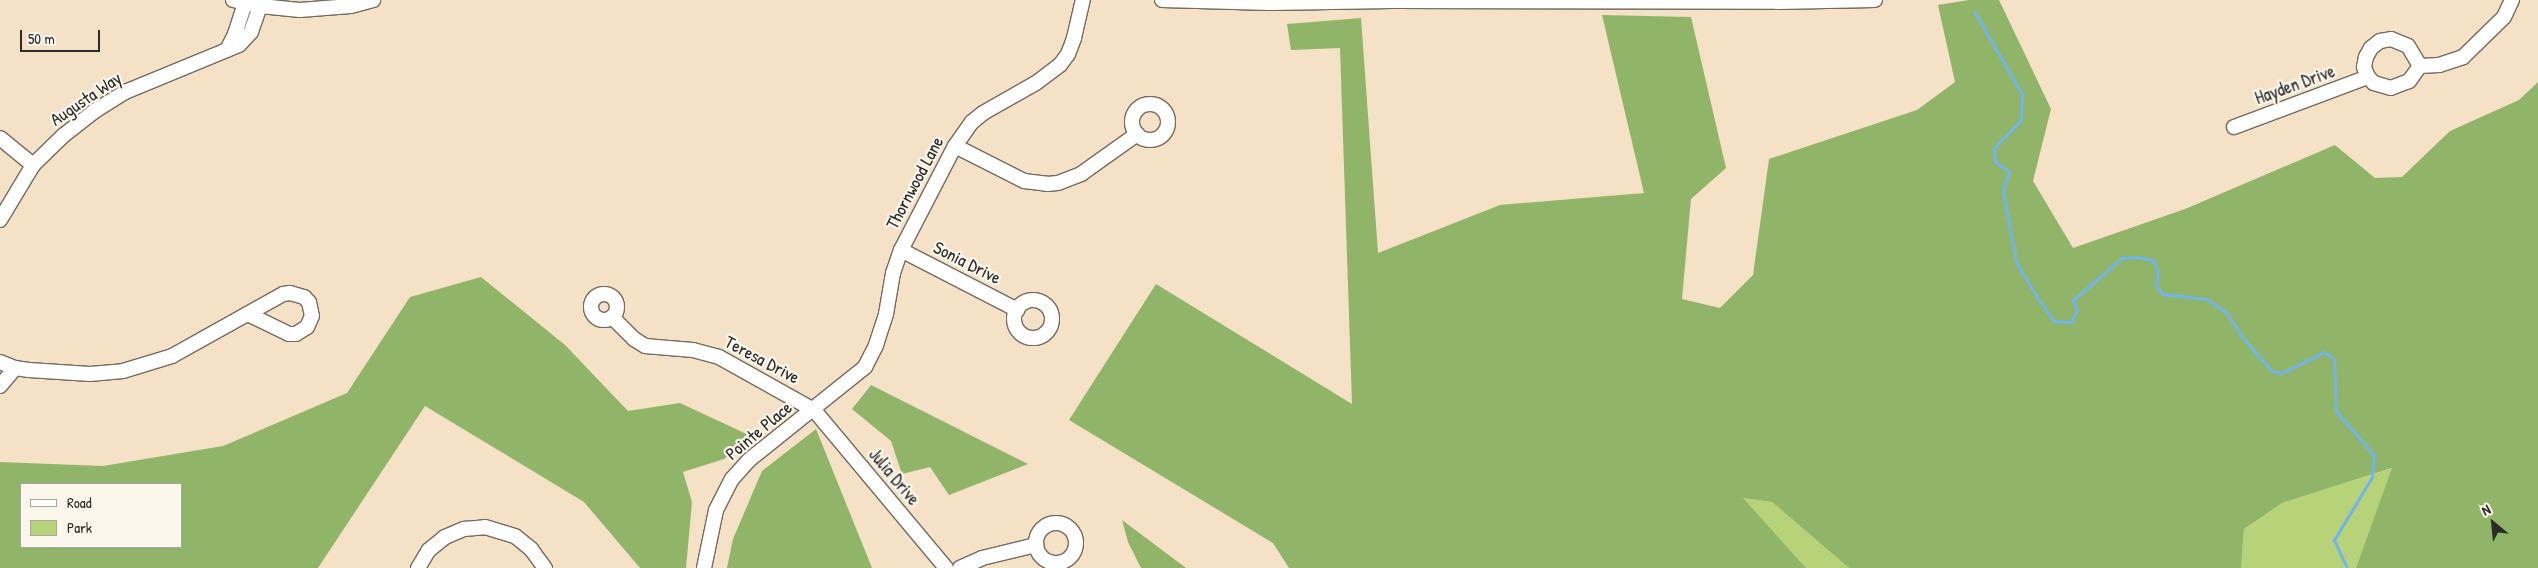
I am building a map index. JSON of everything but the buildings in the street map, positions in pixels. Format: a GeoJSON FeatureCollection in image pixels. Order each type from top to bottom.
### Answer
{"type":"FeatureCollection","features":[{"type":"Feature","properties":{"kind":"street"},"geometry":{"type":"LineString","coordinates":[[227,50],[235,34],[239,2],[300,10],[351,6],[373,0]]}},
{"type":"Feature","properties":{"kind":"street","name":"Thornwood Lane"},"geometry":{"type":"LineString","coordinates":[[814,410],[855,377],[871,357],[886,314],[895,268],[901,250],[963,133],[983,113],[1036,84],[1060,65],[1074,38],[1083,0]]}},
{"type":"Feature","properties":{"kind":"street"},"geometry":{"type":"LineString","coordinates":[[1162,0],[1270,3],[1392,1],[1778,2],[1875,0]]}},
{"type":"Feature","properties":{"kind":"street"},"geometry":{"type":"LineString","coordinates":[[2420,66],[2439,65],[2463,58],[2504,17],[2512,0]]}},
{"type":"Feature","properties":{"kind":"street","name":"Augusta Way"},"geometry":{"type":"LineString","coordinates":[[0,220],[33,165],[64,135],[92,112],[126,92],[227,50],[246,39],[254,25],[260,6]]}},
{"type":"Feature","properties":{"kind":"street"},"geometry":{"type":"LineString","coordinates":[[2385,40],[2397,40],[2408,46],[2420,66],[2409,81],[2398,87],[2379,86],[2368,77],[2364,67],[2368,52],[2375,44],[2385,40]]}},
{"type":"Feature","properties":{"kind":"street","name":"Hayden Drive"},"geometry":{"type":"LineString","coordinates":[[2234,127],[2368,77]]}},
{"type":"Feature","properties":{"kind":"street"},"geometry":{"type":"LineString","coordinates":[[955,146],[1024,181],[1047,184],[1058,183],[1081,174],[1137,134]]}},
{"type":"Feature","properties":{"kind":"street"},"geometry":{"type":"LineString","coordinates":[[0,138],[33,165]]}},
{"type":"Feature","properties":{"kind":"street","name":"Sonia Drive"},"geometry":{"type":"LineString","coordinates":[[901,250],[1017,310]]}},
{"type":"Feature","properties":{"kind":"street"},"geometry":{"type":"LineString","coordinates":[[0,362],[15,368],[106,374],[140,367],[172,356],[248,314]]}},
{"type":"Feature","properties":{"kind":"street","name":"Teresa Drive"},"geometry":{"type":"LineString","coordinates":[[612,317],[634,339],[645,346],[693,350],[720,357],[814,410]]}},
{"type":"Feature","properties":{"kind":"street"},"geometry":{"type":"LineString","coordinates":[[0,386],[15,368]]}},
{"type":"Feature","properties":{"kind":"street","name":"Pointe Place"},"geometry":{"type":"LineString","coordinates":[[704,568],[716,510],[732,479],[749,460],[814,410]]}},
{"type":"Feature","properties":{"kind":"street","name":"Julia Drive"},"geometry":{"type":"LineString","coordinates":[[814,410],[946,568]]}},
{"type":"Feature","properties":{"kind":"street"},"geometry":{"type":"LineString","coordinates":[[418,568],[429,550],[441,540],[454,532],[474,527],[496,528],[515,536],[531,549],[545,568]]}},
{"type":"Feature","properties":{"kind":"street"},"geometry":{"type":"LineString","coordinates":[[960,568],[982,558],[1036,545]]}},
{"type":"Feature","properties":{"kind":"green space"},"geometry":{"type":"Polygon","coordinates":[[[1969,0],[1999,0],[2051,109],[2033,181],[2073,248],[2185,209],[2335,145],[2375,178],[2402,177],[2450,131],[2519,100],[2538,82],[2538,568],[2356,568],[2392,468],[2282,503],[2244,529],[2241,568],[1849,568],[1772,502],[1743,498],[1806,568],[1289,568],[1273,543],[1069,420],[1156,284],[1352,404],[1340,48],[1291,50],[1287,24],[1361,18],[1378,253],[1500,205],[1644,193],[1602,15],[1691,17],[1726,168],[1691,199],[1682,299],[1720,308],[1753,275],[1769,159],[1917,110],[1955,82],[1938,5],[1969,0]]]}},
{"type":"Feature","properties":{"kind":"green space"},"geometry":{"type":"Polygon","coordinates":[[[481,277],[565,345],[628,411],[680,403],[753,437],[724,459],[683,472],[692,502],[686,568],[640,568],[584,502],[425,406],[318,568],[0,568],[0,462],[103,466],[223,446],[347,393],[410,297],[481,277]]]}},
{"type":"Feature","properties":{"kind":"green space"},"geometry":{"type":"Polygon","coordinates":[[[871,385],[1028,464],[949,495],[930,467],[902,474],[891,441],[852,409],[871,385]]]}},
{"type":"Feature","properties":{"kind":"green space"},"geometry":{"type":"Polygon","coordinates":[[[816,429],[872,568],[727,568],[733,539],[762,471],[816,429]]]}},
{"type":"Feature","properties":{"kind":"green space"},"geometry":{"type":"Polygon","coordinates":[[[2393,468],[2356,568],[2241,568],[2244,529],[2282,503],[2393,468]]]}},
{"type":"Feature","properties":{"kind":"green space"},"geometry":{"type":"Polygon","coordinates":[[[1742,498],[1772,502],[1849,568],[1806,568],[1742,498]]]}},
{"type":"Feature","properties":{"kind":"green space"},"geometry":{"type":"Polygon","coordinates":[[[1122,520],[1186,568],[1141,568],[1128,542],[1122,520]]]}},
{"type":"Feature","properties":{"kind":"waterway"},"geometry":{"type":"LineString","coordinates":[[1974,11],[2022,94],[2021,120],[1994,148],[1995,162],[2009,171],[2003,191],[2016,262],[2037,297],[2054,321],[2071,322],[2077,310],[2073,300],[2122,258],[2135,257],[2153,260],[2158,272],[2156,285],[2162,294],[2207,299],[2227,313],[2242,337],[2272,371],[2282,373],[2324,352],[2334,359],[2336,411],[2374,455],[2372,477],[2334,540],[2347,568]]}}]}
